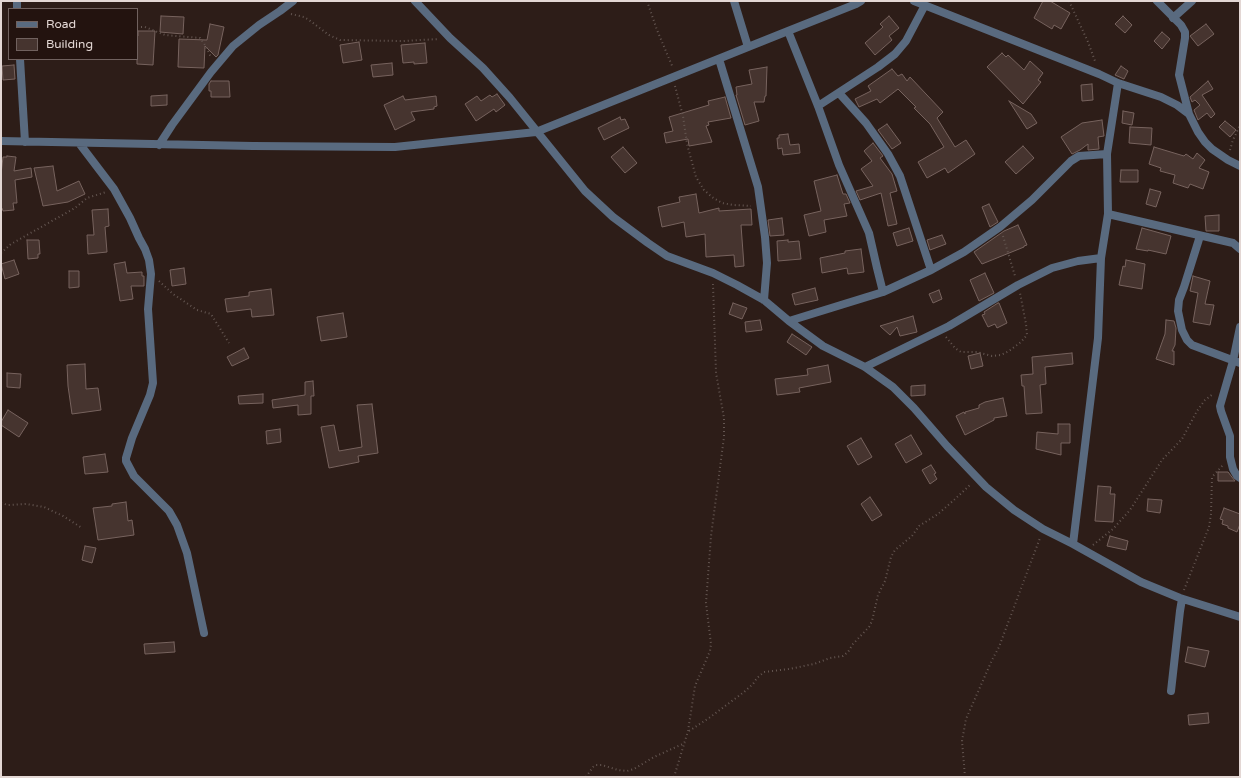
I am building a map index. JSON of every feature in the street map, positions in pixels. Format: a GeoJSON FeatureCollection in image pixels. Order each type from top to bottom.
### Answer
{"type":"FeatureCollection","features":[{"type":"Feature","properties":{"kind":"street"},"geometry":{"type":"LineString","coordinates":[[159,145],[220,60],[233,46],[293,1]]}},
{"type":"Feature","properties":{"kind":"street"},"geometry":{"type":"LineString","coordinates":[[415,1],[450,38],[483,68],[510,98],[585,191],[613,216],[648,243],[668,256],[713,273],[764,300],[823,346],[865,367],[892,387],[914,408],[947,446],[986,487],[1014,510],[1043,529],[1141,582],[1181,599],[1240,617]]}},
{"type":"Feature","properties":{"kind":"street"},"geometry":{"type":"LineString","coordinates":[[734,1],[748,47]]}},
{"type":"Feature","properties":{"kind":"street"},"geometry":{"type":"LineString","coordinates":[[1,142],[395,147],[536,132],[861,1]]}},
{"type":"Feature","properties":{"kind":"street"},"geometry":{"type":"LineString","coordinates":[[914,1],[1099,74],[1118,83],[1161,97],[1177,105],[1189,114]]}},
{"type":"Feature","properties":{"kind":"street"},"geometry":{"type":"LineString","coordinates":[[1156,1],[1181,25],[1185,32],[1179,75],[1189,114],[1198,132],[1212,149],[1240,166]]}},
{"type":"Feature","properties":{"kind":"street"},"geometry":{"type":"LineString","coordinates":[[1173,18],[1192,1]]}},
{"type":"Feature","properties":{"kind":"street"},"geometry":{"type":"LineString","coordinates":[[818,106],[878,67],[895,54],[906,41],[925,5]]}},
{"type":"Feature","properties":{"kind":"street"},"geometry":{"type":"LineString","coordinates":[[788,30],[818,106],[839,165],[869,233],[884,292]]}},
{"type":"Feature","properties":{"kind":"street"},"geometry":{"type":"LineString","coordinates":[[719,59],[758,187],[767,263],[764,300]]}},
{"type":"Feature","properties":{"kind":"street"},"geometry":{"type":"LineString","coordinates":[[20,60],[25,142]]}},
{"type":"Feature","properties":{"kind":"street"},"geometry":{"type":"LineString","coordinates":[[1073,544],[1098,338],[1100,258],[1108,214],[1107,154],[1118,83]]}},
{"type":"Feature","properties":{"kind":"street"},"geometry":{"type":"LineString","coordinates":[[839,93],[866,123],[888,154],[900,176],[931,270]]}},
{"type":"Feature","properties":{"kind":"street"},"geometry":{"type":"LineString","coordinates":[[79,143],[114,189],[146,249],[149,260],[151,274],[148,310],[153,383],[146,407],[132,438],[126,461],[134,476],[169,511],[177,526],[187,553],[204,633]]}},
{"type":"Feature","properties":{"kind":"street"},"geometry":{"type":"LineString","coordinates":[[789,321],[884,292],[931,270],[964,252],[1000,227],[1032,200],[1071,161],[1079,156],[1088,154],[1107,154]]}},
{"type":"Feature","properties":{"kind":"street"},"geometry":{"type":"LineString","coordinates":[[1108,214],[1233,244],[1240,250]]}},
{"type":"Feature","properties":{"kind":"street"},"geometry":{"type":"LineString","coordinates":[[1200,236],[1179,300],[1178,312],[1182,330],[1187,340],[1192,345],[1236,362]]}},
{"type":"Feature","properties":{"kind":"street"},"geometry":{"type":"LineString","coordinates":[[865,367],[940,331],[1018,284],[1052,268],[1078,261],[1100,258]]}},
{"type":"Feature","properties":{"kind":"street"},"geometry":{"type":"LineString","coordinates":[[1240,327],[1236,362],[1220,406],[1230,436],[1230,457],[1233,468],[1237,476],[1240,478]]}},
{"type":"Feature","properties":{"kind":"street"},"geometry":{"type":"LineString","coordinates":[[1171,691],[1181,599]]}},
{"type":"Feature","properties":{"kind":"path"},"geometry":{"type":"LineString","coordinates":[[647,1],[675,77],[687,144],[696,177],[704,190],[722,203],[746,207],[761,206]]}},
{"type":"Feature","properties":{"kind":"path"},"geometry":{"type":"LineString","coordinates":[[1069,1],[1088,42],[1099,74]]}},
{"type":"Feature","properties":{"kind":"path"},"geometry":{"type":"LineString","coordinates":[[280,11],[304,17],[329,36],[340,40],[413,41],[450,38]]}},
{"type":"Feature","properties":{"kind":"path"},"geometry":{"type":"LineString","coordinates":[[138,27],[145,27],[165,35],[200,38],[210,55],[220,60]]}},
{"type":"Feature","properties":{"kind":"path"},"geometry":{"type":"LineString","coordinates":[[1228,160],[1233,140],[1240,125]]}},
{"type":"Feature","properties":{"kind":"path"},"geometry":{"type":"LineString","coordinates":[[1,253],[11,244],[75,208],[88,198],[114,189]]}},
{"type":"Feature","properties":{"kind":"path"},"geometry":{"type":"LineString","coordinates":[[940,331],[955,348],[961,352],[977,352],[992,356],[1001,355],[1009,351],[1021,342],[1027,335],[1018,284],[1000,227]]}},
{"type":"Feature","properties":{"kind":"path"},"geometry":{"type":"LineString","coordinates":[[674,777],[688,731],[695,686],[710,651],[710,634],[706,603],[711,536],[724,437],[724,418],[716,373],[713,273]]}},
{"type":"Feature","properties":{"kind":"path"},"geometry":{"type":"LineString","coordinates":[[151,274],[174,294],[197,310],[211,314],[229,342]]}},
{"type":"Feature","properties":{"kind":"path"},"geometry":{"type":"LineString","coordinates":[[1086,551],[1113,529],[1130,510],[1162,460],[1182,439],[1197,411],[1205,400],[1213,394],[1225,389]]}},
{"type":"Feature","properties":{"kind":"path"},"geometry":{"type":"LineString","coordinates":[[1181,599],[1209,527],[1211,514],[1212,477],[1230,457]]}},
{"type":"Feature","properties":{"kind":"path"},"geometry":{"type":"LineString","coordinates":[[688,731],[709,718],[744,692],[764,672],[814,664],[830,658],[843,656],[848,652],[872,621],[878,595],[885,581],[891,558],[895,550],[912,536],[919,526],[944,509],[977,478]]}},
{"type":"Feature","properties":{"kind":"path"},"geometry":{"type":"LineString","coordinates":[[1,503],[8,505],[26,504],[44,508],[63,516],[82,528]]}},
{"type":"Feature","properties":{"kind":"path"},"geometry":{"type":"LineString","coordinates":[[965,777],[962,741],[966,719],[999,647],[1043,529]]}},
{"type":"Feature","properties":{"kind":"path"},"geometry":{"type":"LineString","coordinates":[[586,777],[596,765],[627,771],[634,769],[654,757],[685,743]]}},
{"type":"Feature","properties":{"kind":"building"},"geometry":{"type":"Polygon","coordinates":[[[1043,1],[1050,1],[1070,13],[1061,29],[1054,25],[1052,29],[1034,18],[1043,1]]]}},
{"type":"Feature","properties":{"kind":"building"},"geometry":{"type":"Polygon","coordinates":[[[161,16],[184,17],[183,34],[160,32],[161,16]]]}},
{"type":"Feature","properties":{"kind":"building"},"geometry":{"type":"Polygon","coordinates":[[[889,16],[899,28],[889,36],[892,40],[875,55],[865,43],[883,27],[880,24],[889,16]]]}},
{"type":"Feature","properties":{"kind":"building"},"geometry":{"type":"Polygon","coordinates":[[[1123,16],[1132,25],[1125,33],[1115,24],[1123,16]]]}},
{"type":"Feature","properties":{"kind":"building"},"geometry":{"type":"Polygon","coordinates":[[[210,24],[224,27],[218,55],[216,57],[205,46],[204,68],[178,67],[179,39],[207,40],[210,24]]]}},
{"type":"Feature","properties":{"kind":"building"},"geometry":{"type":"Polygon","coordinates":[[[1206,24],[1214,34],[1198,46],[1190,36],[1206,24]]]}},
{"type":"Feature","properties":{"kind":"building"},"geometry":{"type":"Polygon","coordinates":[[[138,31],[155,31],[153,65],[137,64],[138,31]]]}},
{"type":"Feature","properties":{"kind":"building"},"geometry":{"type":"Polygon","coordinates":[[[1162,32],[1170,39],[1162,49],[1154,41],[1162,32]]]}},
{"type":"Feature","properties":{"kind":"building"},"geometry":{"type":"Polygon","coordinates":[[[359,42],[362,60],[343,63],[340,45],[359,42]]]}},
{"type":"Feature","properties":{"kind":"building"},"geometry":{"type":"Polygon","coordinates":[[[425,43],[427,63],[403,63],[401,45],[425,43]]]}},
{"type":"Feature","properties":{"kind":"building"},"geometry":{"type":"Polygon","coordinates":[[[1002,53],[1006,57],[1008,55],[1024,70],[1030,61],[1043,73],[1038,80],[1041,82],[1023,104],[987,67],[1002,53]]]}},
{"type":"Feature","properties":{"kind":"building"},"geometry":{"type":"Polygon","coordinates":[[[392,63],[393,75],[373,77],[371,65],[392,63]]]}},
{"type":"Feature","properties":{"kind":"building"},"geometry":{"type":"Polygon","coordinates":[[[14,65],[15,79],[3,80],[2,66],[14,65]]]}},
{"type":"Feature","properties":{"kind":"building"},"geometry":{"type":"Polygon","coordinates":[[[1121,66],[1128,71],[1124,79],[1115,75],[1121,66]]]}},
{"type":"Feature","properties":{"kind":"building"},"geometry":{"type":"Polygon","coordinates":[[[767,67],[766,96],[764,102],[754,102],[759,121],[745,125],[736,95],[736,87],[752,84],[749,70],[767,67]]]}},
{"type":"Feature","properties":{"kind":"building"},"geometry":{"type":"Polygon","coordinates":[[[892,69],[898,76],[902,74],[907,81],[910,77],[943,112],[937,118],[955,147],[966,140],[975,154],[948,173],[945,168],[927,178],[918,162],[944,147],[930,124],[914,108],[916,107],[898,89],[880,103],[877,99],[859,107],[855,99],[871,91],[868,86],[892,69]]]}},
{"type":"Feature","properties":{"kind":"building"},"geometry":{"type":"Polygon","coordinates":[[[211,81],[229,81],[230,97],[211,97],[209,84],[211,81]]]}},
{"type":"Feature","properties":{"kind":"building"},"geometry":{"type":"Polygon","coordinates":[[[1208,81],[1213,89],[1202,95],[1215,114],[1211,118],[1207,113],[1198,120],[1194,110],[1200,105],[1195,100],[1192,102],[1190,97],[1208,81]]]}},
{"type":"Feature","properties":{"kind":"building"},"geometry":{"type":"Polygon","coordinates":[[[1092,84],[1093,100],[1082,101],[1081,85],[1092,84]]]}},
{"type":"Feature","properties":{"kind":"building"},"geometry":{"type":"Polygon","coordinates":[[[497,94],[505,105],[496,112],[494,109],[476,121],[465,104],[477,96],[481,101],[490,95],[492,97],[497,94]]]}},
{"type":"Feature","properties":{"kind":"building"},"geometry":{"type":"Polygon","coordinates":[[[167,95],[167,105],[151,106],[151,96],[167,95]]]}},
{"type":"Feature","properties":{"kind":"building"},"geometry":{"type":"Polygon","coordinates":[[[403,96],[405,100],[436,96],[437,106],[434,107],[434,109],[411,112],[415,120],[395,130],[384,105],[403,96]]]}},
{"type":"Feature","properties":{"kind":"building"},"geometry":{"type":"Polygon","coordinates":[[[725,97],[731,118],[708,122],[709,125],[706,126],[712,142],[689,146],[688,139],[666,143],[664,133],[673,131],[669,117],[709,105],[708,101],[725,97]]]}},
{"type":"Feature","properties":{"kind":"building"},"geometry":{"type":"Polygon","coordinates":[[[1009,101],[1031,114],[1037,123],[1027,129],[1009,101]]]}},
{"type":"Feature","properties":{"kind":"building"},"geometry":{"type":"Polygon","coordinates":[[[1123,111],[1134,113],[1132,125],[1122,123],[1123,111]]]}},
{"type":"Feature","properties":{"kind":"building"},"geometry":{"type":"Polygon","coordinates":[[[620,117],[621,120],[625,119],[629,128],[604,140],[598,128],[620,117]]]}},
{"type":"Feature","properties":{"kind":"building"},"geometry":{"type":"Polygon","coordinates":[[[1102,120],[1104,136],[1098,137],[1099,149],[1088,150],[1088,144],[1072,154],[1061,137],[1082,123],[1102,120]]]}},
{"type":"Feature","properties":{"kind":"building"},"geometry":{"type":"Polygon","coordinates":[[[1225,121],[1236,130],[1230,137],[1219,127],[1225,121]]]}},
{"type":"Feature","properties":{"kind":"building"},"geometry":{"type":"Polygon","coordinates":[[[887,124],[901,143],[892,149],[878,130],[887,124]]]}},
{"type":"Feature","properties":{"kind":"building"},"geometry":{"type":"Polygon","coordinates":[[[1130,127],[1152,128],[1151,145],[1129,143],[1130,127]]]}},
{"type":"Feature","properties":{"kind":"building"},"geometry":{"type":"Polygon","coordinates":[[[788,134],[790,145],[799,144],[800,153],[783,155],[782,148],[778,149],[777,138],[779,138],[779,135],[788,134]]]}},
{"type":"Feature","properties":{"kind":"building"},"geometry":{"type":"Polygon","coordinates":[[[873,143],[883,156],[880,158],[892,174],[897,191],[890,193],[897,224],[888,226],[881,193],[860,200],[856,191],[873,186],[861,169],[872,161],[864,151],[873,143]]]}},
{"type":"Feature","properties":{"kind":"building"},"geometry":{"type":"Polygon","coordinates":[[[1023,146],[1034,158],[1016,174],[1005,162],[1023,146]]]}},
{"type":"Feature","properties":{"kind":"building"},"geometry":{"type":"Polygon","coordinates":[[[623,147],[637,163],[625,173],[611,157],[623,147]]]}},
{"type":"Feature","properties":{"kind":"building"},"geometry":{"type":"Polygon","coordinates":[[[1154,147],[1184,156],[1186,154],[1193,159],[1197,153],[1205,160],[1199,168],[1209,172],[1203,189],[1190,184],[1188,188],[1173,183],[1175,175],[1160,171],[1161,168],[1149,164],[1154,147]]]}},
{"type":"Feature","properties":{"kind":"building"},"geometry":{"type":"Polygon","coordinates":[[[3,157],[16,157],[14,171],[31,168],[32,177],[15,180],[17,203],[13,203],[14,210],[3,211],[1,208],[1,174],[3,157]]]}},
{"type":"Feature","properties":{"kind":"building"},"geometry":{"type":"Polygon","coordinates":[[[53,166],[57,191],[79,181],[85,194],[68,202],[43,206],[34,168],[53,166]]]}},
{"type":"Feature","properties":{"kind":"building"},"geometry":{"type":"Polygon","coordinates":[[[1121,170],[1138,170],[1138,182],[1120,182],[1121,170]]]}},
{"type":"Feature","properties":{"kind":"building"},"geometry":{"type":"Polygon","coordinates":[[[837,175],[843,194],[846,194],[850,203],[844,204],[847,216],[824,220],[826,232],[809,236],[804,215],[821,211],[814,181],[837,175]]]}},
{"type":"Feature","properties":{"kind":"building"},"geometry":{"type":"Polygon","coordinates":[[[1150,189],[1161,192],[1156,207],[1146,204],[1150,189]]]}},
{"type":"Feature","properties":{"kind":"building"},"geometry":{"type":"Polygon","coordinates":[[[696,194],[699,213],[719,208],[719,211],[751,209],[752,225],[741,225],[744,266],[735,267],[734,255],[706,257],[705,234],[686,237],[684,222],[662,227],[658,207],[680,202],[679,197],[696,194]]]}},
{"type":"Feature","properties":{"kind":"building"},"geometry":{"type":"Polygon","coordinates":[[[989,204],[998,222],[990,227],[982,207],[989,204]]]}},
{"type":"Feature","properties":{"kind":"building"},"geometry":{"type":"Polygon","coordinates":[[[108,209],[109,226],[105,227],[107,252],[88,254],[87,235],[94,235],[92,210],[108,209]]]}},
{"type":"Feature","properties":{"kind":"building"},"geometry":{"type":"Polygon","coordinates":[[[1219,215],[1219,231],[1206,231],[1205,216],[1219,215]]]}},
{"type":"Feature","properties":{"kind":"building"},"geometry":{"type":"Polygon","coordinates":[[[782,218],[784,235],[770,236],[768,220],[782,218]]]}},
{"type":"Feature","properties":{"kind":"building"},"geometry":{"type":"Polygon","coordinates":[[[1018,225],[1027,245],[982,264],[974,252],[1004,231],[1018,225]]]}},
{"type":"Feature","properties":{"kind":"building"},"geometry":{"type":"Polygon","coordinates":[[[909,228],[913,241],[897,246],[893,233],[909,228]]]}},
{"type":"Feature","properties":{"kind":"building"},"geometry":{"type":"Polygon","coordinates":[[[1142,228],[1171,236],[1166,254],[1136,249],[1142,228]]]}},
{"type":"Feature","properties":{"kind":"building"},"geometry":{"type":"Polygon","coordinates":[[[942,235],[946,244],[930,250],[927,240],[942,235]]]}},
{"type":"Feature","properties":{"kind":"building"},"geometry":{"type":"Polygon","coordinates":[[[27,240],[39,240],[40,254],[38,254],[38,258],[28,259],[27,240]]]}},
{"type":"Feature","properties":{"kind":"building"},"geometry":{"type":"Polygon","coordinates":[[[788,240],[788,242],[799,241],[801,259],[778,261],[777,241],[788,240]]]}},
{"type":"Feature","properties":{"kind":"building"},"geometry":{"type":"Polygon","coordinates":[[[861,249],[864,272],[848,274],[847,268],[822,273],[820,258],[845,253],[845,251],[861,249]]]}},
{"type":"Feature","properties":{"kind":"building"},"geometry":{"type":"Polygon","coordinates":[[[14,260],[19,274],[5,279],[1,264],[14,260]]]}},
{"type":"Feature","properties":{"kind":"building"},"geometry":{"type":"Polygon","coordinates":[[[1126,260],[1145,264],[1142,289],[1119,285],[1123,266],[1125,267],[1126,260]]]}},
{"type":"Feature","properties":{"kind":"building"},"geometry":{"type":"Polygon","coordinates":[[[125,262],[127,273],[142,272],[142,276],[144,276],[144,286],[131,286],[133,299],[120,301],[114,264],[125,262]]]}},
{"type":"Feature","properties":{"kind":"building"},"geometry":{"type":"Polygon","coordinates":[[[184,268],[186,284],[172,286],[170,270],[184,268]]]}},
{"type":"Feature","properties":{"kind":"building"},"geometry":{"type":"Polygon","coordinates":[[[69,271],[79,271],[79,287],[69,288],[69,271]]]}},
{"type":"Feature","properties":{"kind":"building"},"geometry":{"type":"Polygon","coordinates":[[[985,273],[994,293],[979,301],[970,280],[985,273]]]}},
{"type":"Feature","properties":{"kind":"building"},"geometry":{"type":"Polygon","coordinates":[[[1193,276],[1210,281],[1205,304],[1214,305],[1210,325],[1193,322],[1198,293],[1190,291],[1193,276]]]}},
{"type":"Feature","properties":{"kind":"building"},"geometry":{"type":"Polygon","coordinates":[[[815,288],[818,300],[795,305],[792,294],[815,288]]]}},
{"type":"Feature","properties":{"kind":"building"},"geometry":{"type":"Polygon","coordinates":[[[271,289],[274,315],[252,317],[251,309],[227,312],[225,299],[249,296],[249,292],[271,289]]]}},
{"type":"Feature","properties":{"kind":"building"},"geometry":{"type":"Polygon","coordinates":[[[939,290],[942,299],[933,303],[929,294],[939,290]]]}},
{"type":"Feature","properties":{"kind":"building"},"geometry":{"type":"Polygon","coordinates":[[[733,303],[747,308],[742,319],[729,314],[733,303]]]}},
{"type":"Feature","properties":{"kind":"building"},"geometry":{"type":"Polygon","coordinates":[[[998,303],[1007,323],[997,328],[995,324],[988,327],[982,315],[998,303]]]}},
{"type":"Feature","properties":{"kind":"building"},"geometry":{"type":"Polygon","coordinates":[[[343,313],[347,337],[321,341],[317,317],[343,313]]]}},
{"type":"Feature","properties":{"kind":"building"},"geometry":{"type":"Polygon","coordinates":[[[913,316],[917,332],[900,336],[897,327],[890,335],[880,326],[913,316]]]}},
{"type":"Feature","properties":{"kind":"building"},"geometry":{"type":"Polygon","coordinates":[[[760,320],[762,330],[746,332],[745,322],[760,320]]]}},
{"type":"Feature","properties":{"kind":"building"},"geometry":{"type":"Polygon","coordinates":[[[1166,320],[1174,321],[1176,328],[1175,345],[1172,351],[1174,351],[1174,365],[1156,359],[1165,334],[1166,320]]]}},
{"type":"Feature","properties":{"kind":"building"},"geometry":{"type":"Polygon","coordinates":[[[792,334],[812,347],[806,355],[787,342],[792,334]]]}},
{"type":"Feature","properties":{"kind":"building"},"geometry":{"type":"Polygon","coordinates":[[[244,348],[249,358],[232,366],[227,357],[244,348]]]}},
{"type":"Feature","properties":{"kind":"building"},"geometry":{"type":"Polygon","coordinates":[[[980,353],[983,366],[971,369],[968,356],[980,353]]]}},
{"type":"Feature","properties":{"kind":"building"},"geometry":{"type":"Polygon","coordinates":[[[1072,353],[1073,364],[1045,367],[1046,384],[1040,385],[1042,413],[1026,414],[1024,386],[1022,386],[1021,375],[1033,374],[1032,357],[1072,353]]]}},
{"type":"Feature","properties":{"kind":"building"},"geometry":{"type":"Polygon","coordinates":[[[85,364],[86,389],[98,388],[101,410],[72,414],[67,365],[85,364]]]}},
{"type":"Feature","properties":{"kind":"building"},"geometry":{"type":"Polygon","coordinates":[[[828,365],[831,382],[799,388],[800,392],[777,395],[775,379],[808,375],[807,369],[828,365]]]}},
{"type":"Feature","properties":{"kind":"building"},"geometry":{"type":"Polygon","coordinates":[[[7,373],[21,374],[20,388],[7,387],[7,373]]]}},
{"type":"Feature","properties":{"kind":"building"},"geometry":{"type":"Polygon","coordinates":[[[313,381],[314,396],[311,396],[311,414],[298,415],[298,405],[273,408],[272,400],[305,395],[305,382],[313,381]]]}},
{"type":"Feature","properties":{"kind":"building"},"geometry":{"type":"Polygon","coordinates":[[[925,385],[925,395],[911,396],[911,386],[925,385]]]}},
{"type":"Feature","properties":{"kind":"building"},"geometry":{"type":"Polygon","coordinates":[[[263,394],[263,403],[239,404],[238,396],[263,394]]]}},
{"type":"Feature","properties":{"kind":"building"},"geometry":{"type":"Polygon","coordinates":[[[1003,398],[1007,416],[994,418],[994,420],[965,435],[956,416],[979,408],[979,405],[985,402],[1003,398]]]}},
{"type":"Feature","properties":{"kind":"building"},"geometry":{"type":"Polygon","coordinates":[[[372,404],[378,453],[358,456],[359,462],[329,468],[321,427],[334,425],[339,451],[362,447],[357,405],[372,404]]]}},
{"type":"Feature","properties":{"kind":"building"},"geometry":{"type":"Polygon","coordinates":[[[8,410],[28,423],[19,437],[1,425],[1,422],[8,410]]]}},
{"type":"Feature","properties":{"kind":"building"},"geometry":{"type":"Polygon","coordinates":[[[1058,424],[1070,424],[1070,443],[1061,443],[1061,455],[1036,449],[1037,432],[1058,434],[1058,424]]]}},
{"type":"Feature","properties":{"kind":"building"},"geometry":{"type":"Polygon","coordinates":[[[280,429],[281,442],[267,444],[266,431],[280,429]]]}},
{"type":"Feature","properties":{"kind":"building"},"geometry":{"type":"Polygon","coordinates":[[[911,435],[922,454],[906,463],[895,444],[911,435]]]}},
{"type":"Feature","properties":{"kind":"building"},"geometry":{"type":"Polygon","coordinates":[[[861,438],[872,457],[858,465],[847,446],[861,438]]]}},
{"type":"Feature","properties":{"kind":"building"},"geometry":{"type":"Polygon","coordinates":[[[105,454],[108,472],[85,474],[83,457],[105,454]]]}},
{"type":"Feature","properties":{"kind":"building"},"geometry":{"type":"Polygon","coordinates":[[[931,465],[936,473],[934,474],[937,479],[930,484],[922,470],[931,465]]]}},
{"type":"Feature","properties":{"kind":"building"},"geometry":{"type":"Polygon","coordinates":[[[1218,472],[1228,472],[1235,481],[1218,481],[1218,472]]]}},
{"type":"Feature","properties":{"kind":"building"},"geometry":{"type":"Polygon","coordinates":[[[1098,486],[1111,487],[1110,494],[1115,494],[1113,522],[1095,521],[1098,486]]]}},
{"type":"Feature","properties":{"kind":"building"},"geometry":{"type":"Polygon","coordinates":[[[870,497],[882,515],[872,521],[861,504],[870,497]]]}},
{"type":"Feature","properties":{"kind":"building"},"geometry":{"type":"Polygon","coordinates":[[[1148,499],[1162,500],[1160,513],[1147,511],[1148,499]]]}},
{"type":"Feature","properties":{"kind":"building"},"geometry":{"type":"Polygon","coordinates":[[[126,502],[128,521],[132,520],[134,535],[98,540],[93,508],[112,506],[112,504],[126,502]]]}},
{"type":"Feature","properties":{"kind":"building"},"geometry":{"type":"Polygon","coordinates":[[[1224,508],[1240,514],[1240,524],[1237,532],[1222,524],[1223,520],[1220,519],[1224,508]]]}},
{"type":"Feature","properties":{"kind":"building"},"geometry":{"type":"Polygon","coordinates":[[[1110,536],[1128,541],[1126,550],[1107,546],[1110,536]]]}},
{"type":"Feature","properties":{"kind":"building"},"geometry":{"type":"Polygon","coordinates":[[[85,546],[96,548],[92,563],[82,560],[85,546]]]}},
{"type":"Feature","properties":{"kind":"building"},"geometry":{"type":"Polygon","coordinates":[[[174,642],[175,652],[145,654],[144,644],[174,642]]]}},
{"type":"Feature","properties":{"kind":"building"},"geometry":{"type":"Polygon","coordinates":[[[1188,647],[1209,651],[1205,667],[1185,662],[1188,647]]]}},
{"type":"Feature","properties":{"kind":"building"},"geometry":{"type":"Polygon","coordinates":[[[1208,713],[1209,723],[1189,725],[1188,715],[1208,713]]]}}]}
